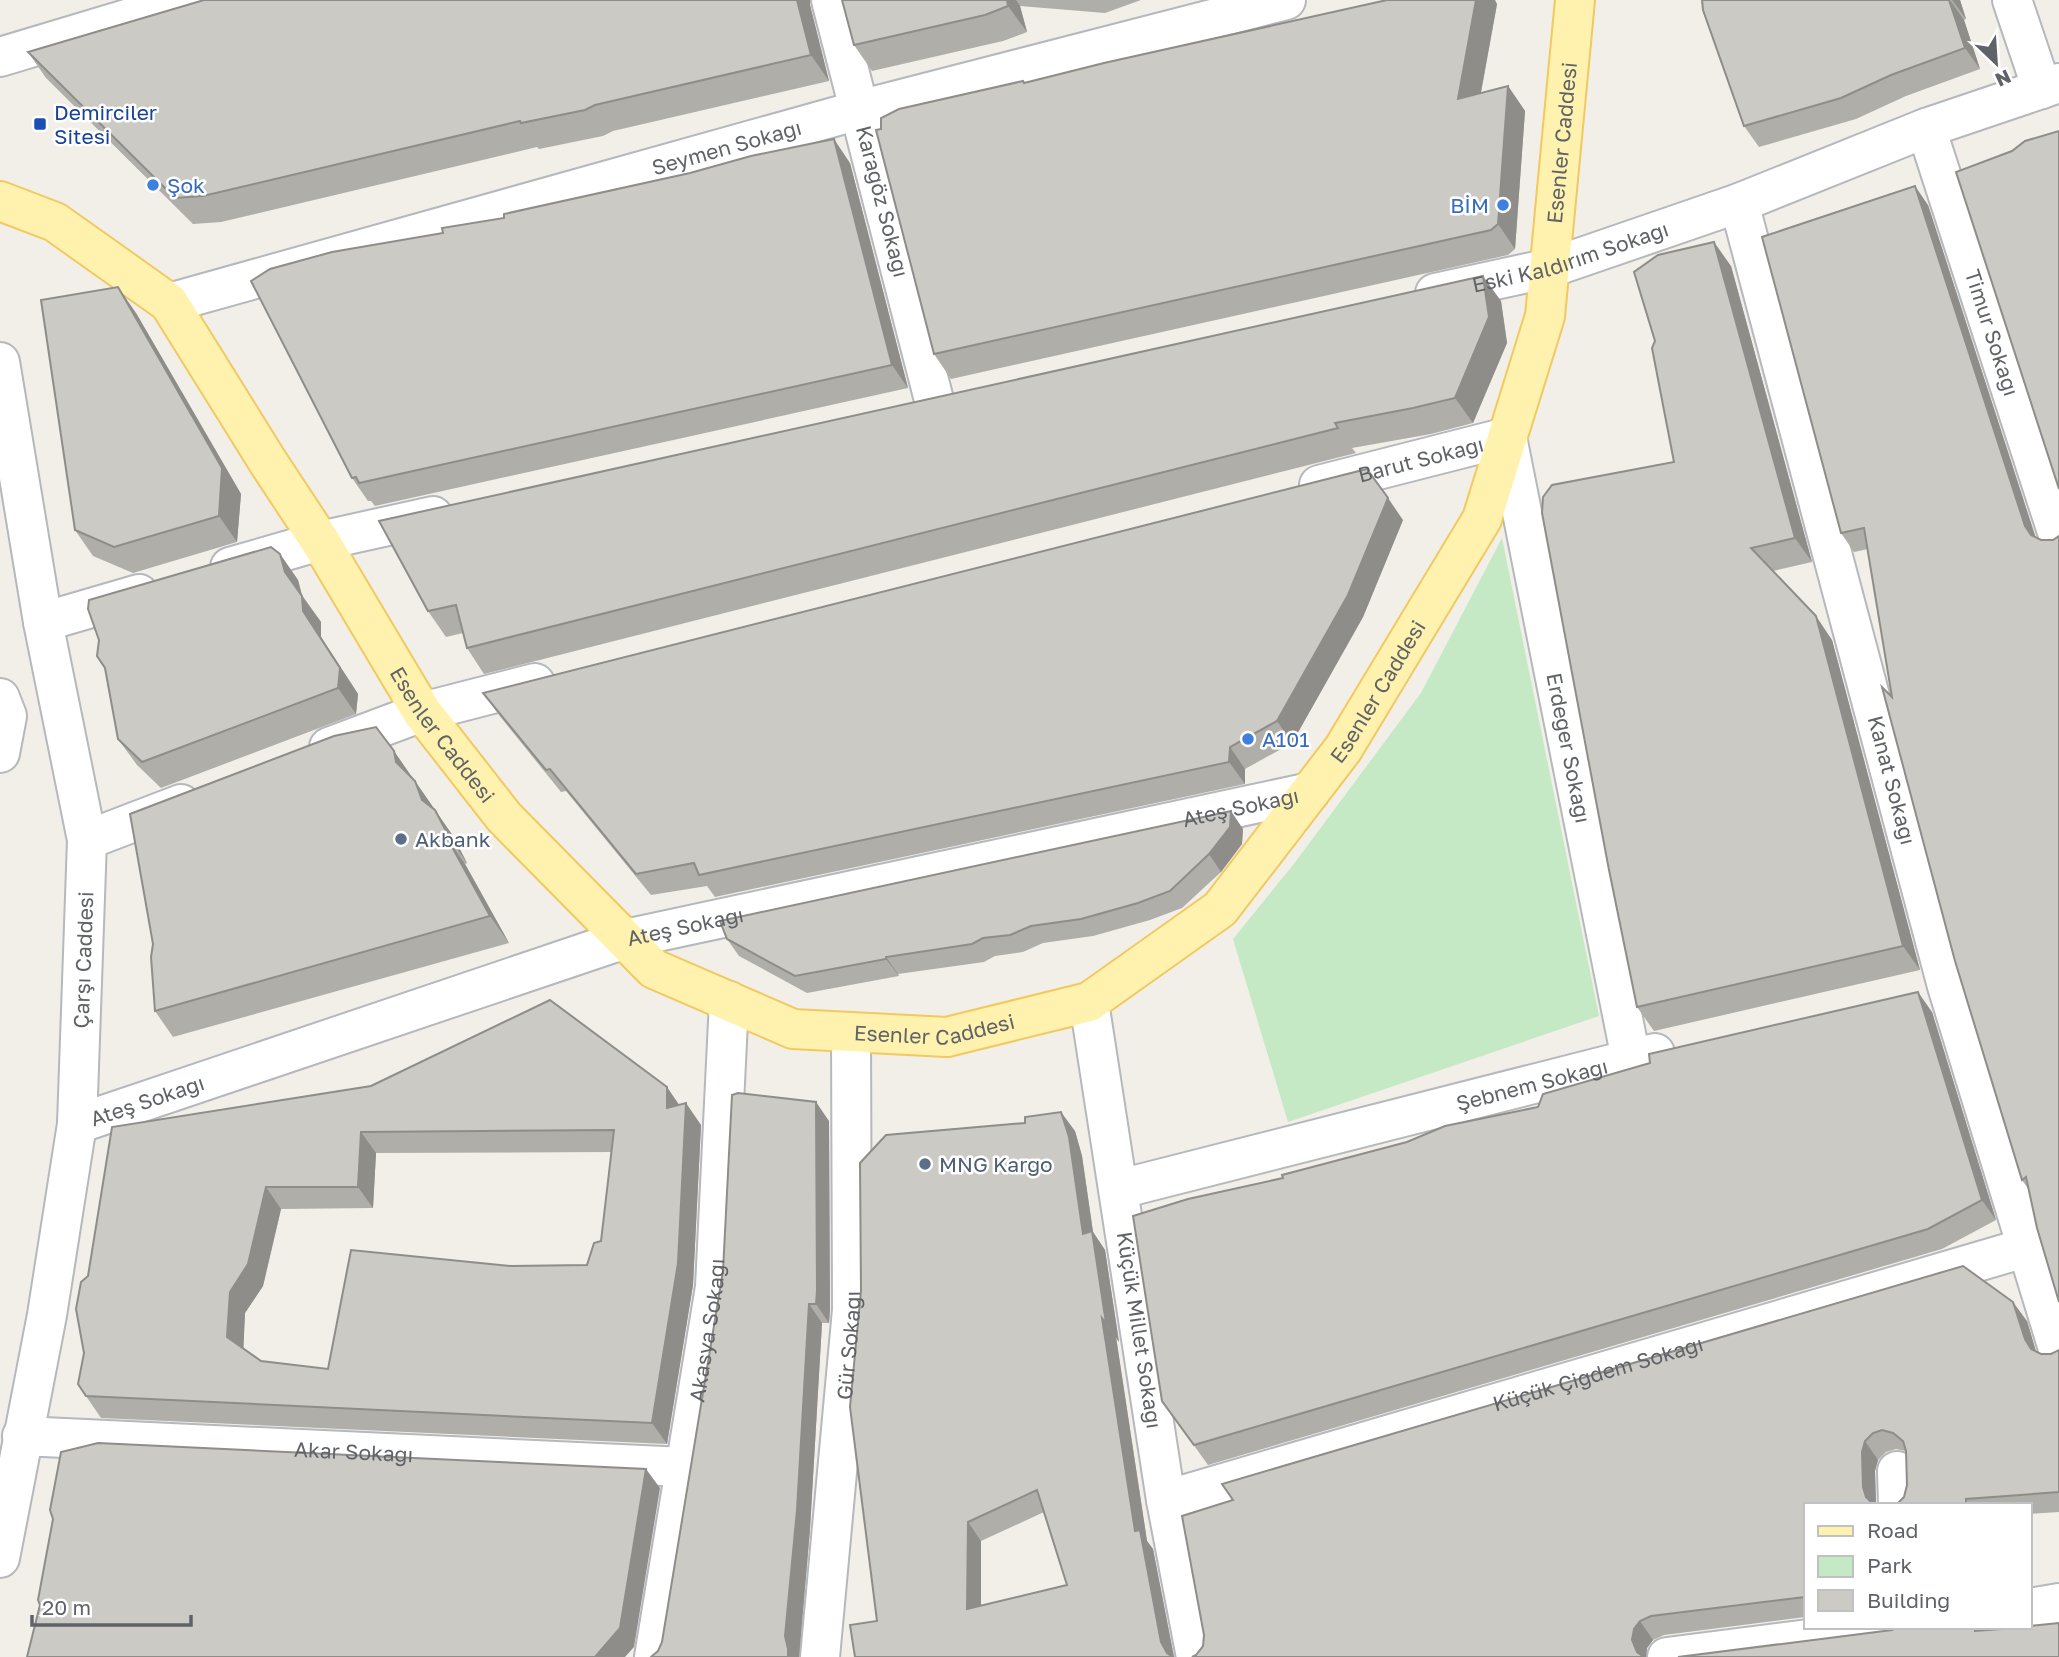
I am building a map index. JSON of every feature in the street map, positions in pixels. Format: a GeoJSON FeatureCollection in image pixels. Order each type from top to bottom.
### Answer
{"type":"FeatureCollection","features":[{"type":"Feature","properties":{"kind":"main road","name":"Esenler Caddesi"},"geometry":{"type":"LineString","coordinates":[[0,201],[55,222],[169,303],[320,541],[422,712],[504,817],[654,968],[793,1029],[947,1037],[1089,1002],[1220,909],[1343,749],[1482,519],[1545,316],[1575,0]]}},
{"type":"Feature","properties":{"kind":"street"},"geometry":{"type":"LineString","coordinates":[[0,57],[190,0]]}},
{"type":"Feature","properties":{"kind":"street","name":"Karagöz Sokağı"},"geometry":{"type":"LineString","coordinates":[[831,0],[859,110],[949,401],[895,413]]}},
{"type":"Feature","properties":{"kind":"street","name":"Seymen Sokağı"},"geometry":{"type":"LineString","coordinates":[[169,303],[859,110],[1286,0]]}},
{"type":"Feature","properties":{"kind":"street"},"geometry":{"type":"LineString","coordinates":[[2012,0],[2051,86]]}},
{"type":"Feature","properties":{"kind":"street","name":"Eski Kaldırım Sokağı"},"geometry":{"type":"LineString","coordinates":[[1400,301],[1550,268],[1739,203],[1926,128],[2051,86]]}},
{"type":"Feature","properties":{"kind":"street","name":"Timur Sokağı"},"geometry":{"type":"LineString","coordinates":[[1926,128],[2059,538]]}},
{"type":"Feature","properties":{"kind":"street","name":"Kanat Sokağı"},"geometry":{"type":"LineString","coordinates":[[1739,203],[1947,986],[2059,1352]]}},
{"type":"Feature","properties":{"kind":"street","name":"Çarşı Caddesi"},"geometry":{"type":"LineString","coordinates":[[0,362],[43,622],[87,840],[77,1124],[47,1315],[0,1559]]}},
{"type":"Feature","properties":{"kind":"street","name":"Barut Sokağı"},"geometry":{"type":"LineString","coordinates":[[1290,492],[1507,437]]}},
{"type":"Feature","properties":{"kind":"street","name":"Erdeğer Sokağı"},"geometry":{"type":"LineString","coordinates":[[1507,437],[1631,1059]]}},
{"type":"Feature","properties":{"kind":"street"},"geometry":{"type":"LineString","coordinates":[[43,622],[320,541],[467,508]]}},
{"type":"Feature","properties":{"kind":"street"},"geometry":{"type":"LineString","coordinates":[[293,761],[422,712],[572,674]]}},
{"type":"Feature","properties":{"kind":"street"},"geometry":{"type":"LineString","coordinates":[[0,698],[7,716],[0,753]]}},
{"type":"Feature","properties":{"kind":"street"},"geometry":{"type":"LineString","coordinates":[[87,840],[216,791]]}},
{"type":"Feature","properties":{"kind":"street","name":"Ateş Sokağı"},"geometry":{"type":"LineString","coordinates":[[77,1124],[625,939],[1310,792]]}},
{"type":"Feature","properties":{"kind":"street"},"geometry":{"type":"LineString","coordinates":[[1908,995],[1947,986]]}},
{"type":"Feature","properties":{"kind":"street","name":"Akasya Sokağı"},"geometry":{"type":"LineString","coordinates":[[654,1657],[715,1287],[729,1001]]}},
{"type":"Feature","properties":{"kind":"street","name":"Küçük Millet Sokağı"},"geometry":{"type":"LineString","coordinates":[[1089,1002],[1166,1500],[1196,1657]]}},
{"type":"Feature","properties":{"kind":"street","name":"Gür Sokağı"},"geometry":{"type":"LineString","coordinates":[[820,1657],[852,1310],[851,1032]]}},
{"type":"Feature","properties":{"kind":"street","name":"Şebnem Sokağı"},"geometry":{"type":"LineString","coordinates":[[1119,1189],[1684,1047]]}},
{"type":"Feature","properties":{"kind":"street","name":"Küçük Çiğdem Sokağı"},"geometry":{"type":"LineString","coordinates":[[1166,1500],[2028,1247]]}},
{"type":"Feature","properties":{"kind":"street","name":"Akar Sokağı"},"geometry":{"type":"LineString","coordinates":[[22,1436],[685,1466]]}},
{"type":"Feature","properties":{"kind":"street"},"geometry":{"type":"LineString","coordinates":[[2031,1608],[2059,1603]]}},
{"type":"Feature","properties":{"kind":"street"},"geometry":{"type":"LineString","coordinates":[[1667,1657],[1886,1629]]}},
{"type":"Feature","properties":{"kind":"green space"},"geometry":{"type":"Polygon","coordinates":[[[1502,538],[1599,1016],[1288,1122],[1233,939],[1293,865],[1421,693],[1502,538]]]}},
{"type":"Feature","properties":{"kind":"building"},"geometry":{"type":"Polygon","coordinates":[[[204,0],[797,0],[811,55],[595,105],[585,110],[521,123],[520,121],[203,196],[175,198],[28,52],[204,0]]]}},
{"type":"Feature","properties":{"kind":"building"},"geometry":{"type":"Polygon","coordinates":[[[842,0],[1007,0],[1008,6],[985,15],[854,45],[842,0]]]}},
{"type":"Feature","properties":{"kind":"building"},"geometry":{"type":"Polygon","coordinates":[[[1387,0],[1476,0],[1458,99],[1508,86],[1498,224],[1491,230],[934,354],[876,130],[881,129],[881,118],[899,109],[1387,0]]]}},
{"type":"Feature","properties":{"kind":"building"},"geometry":{"type":"Polygon","coordinates":[[[1702,0],[1949,0],[1965,48],[1891,75],[1841,98],[1744,126],[1703,10],[1702,0]]]}},
{"type":"Feature","properties":{"kind":"building"},"geometry":{"type":"Polygon","coordinates":[[[2059,131],[2059,489],[1956,172],[2012,151],[2025,141],[2059,131]]]}},
{"type":"Feature","properties":{"kind":"building"},"geometry":{"type":"Polygon","coordinates":[[[834,139],[892,365],[359,483],[356,477],[352,478],[251,281],[270,269],[332,252],[443,233],[442,228],[504,218],[504,214],[834,139]]]}},
{"type":"Feature","properties":{"kind":"building"},"geometry":{"type":"Polygon","coordinates":[[[1915,186],[2025,526],[2031,535],[2041,540],[2053,540],[2059,536],[2059,1302],[2037,1228],[2026,1177],[2022,1180],[1955,961],[1882,687],[1892,697],[1864,528],[1841,533],[1762,237],[1915,186]]]}},
{"type":"Feature","properties":{"kind":"building"},"geometry":{"type":"Polygon","coordinates":[[[1714,242],[1795,538],[1751,548],[1816,616],[1903,946],[1637,1007],[1542,513],[1543,497],[1552,485],[1674,462],[1652,348],[1655,341],[1634,272],[1658,255],[1714,242]]]}},
{"type":"Feature","properties":{"kind":"building"},"geometry":{"type":"Polygon","coordinates":[[[1483,276],[1489,317],[1455,398],[1335,423],[1338,428],[467,648],[456,605],[428,611],[379,521],[1483,276]]]}},
{"type":"Feature","properties":{"kind":"building"},"geometry":{"type":"Polygon","coordinates":[[[118,287],[222,468],[219,516],[114,547],[75,530],[41,300],[118,287]]]}},
{"type":"Feature","properties":{"kind":"building"},"geometry":{"type":"Polygon","coordinates":[[[1367,469],[1388,498],[1348,595],[1277,721],[1230,747],[1229,762],[699,875],[694,863],[636,874],[550,769],[546,770],[483,693],[1367,469]]]}},
{"type":"Feature","properties":{"kind":"building"},"geometry":{"type":"Polygon","coordinates":[[[271,547],[280,554],[285,572],[302,596],[303,611],[340,668],[338,688],[142,762],[118,739],[105,668],[97,656],[99,640],[88,609],[89,600],[271,547]]]}},
{"type":"Feature","properties":{"kind":"building"},"geometry":{"type":"Polygon","coordinates":[[[376,727],[394,751],[396,762],[415,781],[422,800],[435,810],[449,837],[447,838],[490,916],[155,1011],[151,957],[153,944],[130,814],[334,736],[376,727]]]}},
{"type":"Feature","properties":{"kind":"building"},"geometry":{"type":"Polygon","coordinates":[[[1231,811],[1230,827],[1209,854],[1170,891],[1081,919],[1031,926],[1010,935],[983,938],[972,944],[886,957],[795,976],[727,939],[720,921],[1231,811]]]}},
{"type":"Feature","properties":{"kind":"building"},"geometry":{"type":"Polygon","coordinates":[[[1918,992],[1982,1200],[1928,1229],[1194,1445],[1162,1401],[1133,1216],[1188,1199],[1283,1178],[1282,1175],[1407,1142],[1445,1126],[1538,1107],[1543,1094],[1650,1063],[1649,1054],[1918,992]]]}},
{"type":"Feature","properties":{"kind":"building"},"geometry":{"type":"Polygon","coordinates":[[[550,1000],[667,1087],[667,1108],[686,1103],[678,1263],[652,1423],[86,1396],[78,1384],[84,1353],[76,1309],[81,1282],[88,1276],[112,1127],[371,1086],[550,1000]],[[614,1130],[361,1132],[358,1187],[266,1187],[248,1264],[230,1292],[227,1337],[261,1361],[328,1369],[351,1250],[511,1266],[587,1265],[594,1243],[601,1241],[614,1130]]]}},
{"type":"Feature","properties":{"kind":"building"},"geometry":{"type":"Polygon","coordinates":[[[738,1093],[816,1102],[817,1290],[816,1304],[809,1304],[797,1510],[785,1636],[788,1657],[651,1657],[662,1642],[723,1271],[732,1095],[738,1093]]]}},
{"type":"Feature","properties":{"kind":"building"},"geometry":{"type":"Polygon","coordinates":[[[1061,1112],[1069,1137],[1083,1234],[1092,1231],[1106,1323],[1102,1318],[1135,1531],[1140,1530],[1161,1642],[1167,1653],[1173,1657],[855,1657],[850,1625],[877,1621],[850,1407],[861,1291],[860,1163],[886,1135],[1025,1123],[1025,1117],[1061,1112]],[[1037,1490],[968,1522],[967,1609],[1067,1585],[1037,1490]]]}},
{"type":"Feature","properties":{"kind":"building"},"geometry":{"type":"Polygon","coordinates":[[[1963,1266],[2013,1302],[2031,1349],[2041,1354],[2051,1354],[2059,1350],[2059,1492],[1966,1499],[1966,1503],[1898,1503],[1904,1497],[1907,1485],[1903,1441],[1893,1433],[1882,1430],[1873,1433],[1865,1441],[1862,1452],[1863,1487],[1866,1497],[1872,1503],[1804,1503],[1804,1597],[1651,1616],[1640,1621],[1634,1629],[1632,1640],[1637,1652],[1644,1657],[1192,1657],[1203,1646],[1204,1635],[1182,1516],[1233,1500],[1222,1484],[1963,1266]]]}},
{"type":"Feature","properties":{"kind":"building"},"geometry":{"type":"Polygon","coordinates":[[[98,1443],[646,1469],[620,1628],[595,1657],[27,1657],[40,1605],[38,1600],[53,1519],[50,1510],[61,1452],[98,1443]]]}},
{"type":"Feature","properties":{"kind":"building"},"geometry":{"type":"Polygon","coordinates":[[[2059,1623],[2059,1657],[1678,1657],[1894,1629],[1975,1631],[2031,1629],[2031,1626],[2059,1623]]]}},
{"type":"Feature","properties":{"kind":"place","name":"Demirciler Sitesi"},"geometry":{"type":"Point","coordinates":[40,124]}},
{"type":"Feature","properties":{"kind":"place","name":"Şok"},"geometry":{"type":"Point","coordinates":[153,185]}},
{"type":"Feature","properties":{"kind":"place","name":"BİM"},"geometry":{"type":"Point","coordinates":[1503,205]}},
{"type":"Feature","properties":{"kind":"place","name":"A101"},"geometry":{"type":"Point","coordinates":[1248,739]}},
{"type":"Feature","properties":{"kind":"place","name":"Akbank"},"geometry":{"type":"Point","coordinates":[401,839]}},
{"type":"Feature","properties":{"kind":"place","name":"MNG Kargo"},"geometry":{"type":"Point","coordinates":[925,1164]}}]}
